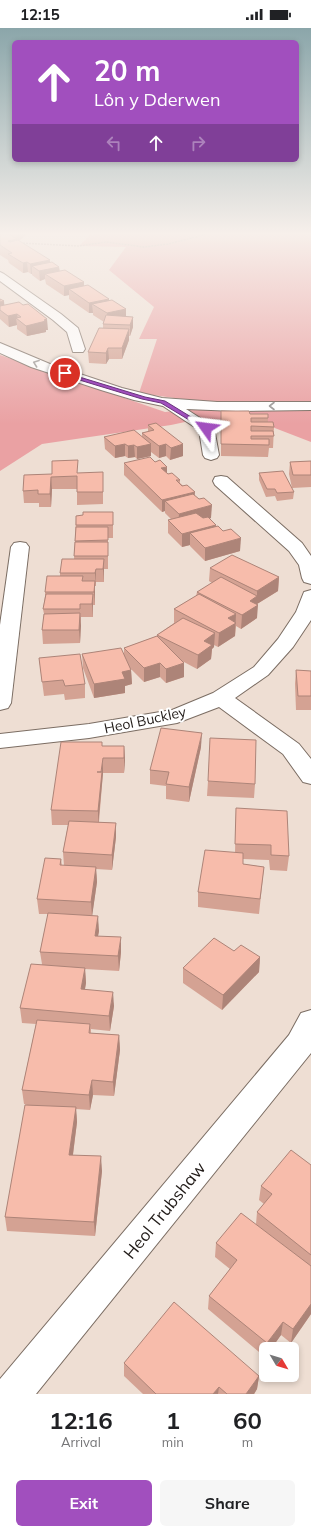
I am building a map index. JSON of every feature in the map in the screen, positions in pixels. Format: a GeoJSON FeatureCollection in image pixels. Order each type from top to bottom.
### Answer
{"type":"FeatureCollection","features":[{"type":"Feature","properties":{"kind":"street"},"geometry":{"type":"LineString","coordinates":[[29,297],[57,317],[73,331],[78,349]]}},
{"type":"Feature","properties":{"kind":"street"},"geometry":{"type":"LineString","coordinates":[[0,347],[13,355],[65,373],[137,396],[163,402],[212,406],[311,406]]}},
{"type":"Feature","properties":{"kind":"street"},"geometry":{"type":"LineString","coordinates":[[163,402],[206,428],[211,454]]}},
{"type":"Feature","properties":{"kind":"street"},"geometry":{"type":"LineString","coordinates":[[221,481],[296,548],[308,565],[311,578]]}},
{"type":"Feature","properties":{"kind":"street"},"geometry":{"type":"LineString","coordinates":[[0,703],[20,547]]}},
{"type":"Feature","properties":{"kind":"street","name":"Heol Buckley"},"geometry":{"type":"LineString","coordinates":[[0,741],[89,732],[177,716],[221,698],[261,671],[286,643],[306,612],[311,596]]}},
{"type":"Feature","properties":{"kind":"street"},"geometry":{"type":"LineString","coordinates":[[221,698],[291,750],[311,776]]}},
{"type":"Feature","properties":{"kind":"street","name":"Heol Trubshaw"},"geometry":{"type":"LineString","coordinates":[[12,1394],[300,1044],[311,1022]]}},
{"type":"Feature","properties":{"kind":"shaded area"},"geometry":{"type":"Polygon","coordinates":[[[142,297],[311,297],[311,402],[217,404],[139,393],[157,339],[139,339],[154,307],[142,297]]]}},
{"type":"Feature","properties":{"kind":"shaded area"},"geometry":{"type":"Polygon","coordinates":[[[0,355],[165,412],[192,409],[311,410],[311,442],[254,420],[199,419],[171,425],[42,444],[0,471],[0,355]]]}},
{"type":"Feature","properties":{"kind":"building"},"geometry":{"type":"Polygon","coordinates":[[[80,297],[106,297],[109,299],[89,303],[80,297]]]}},
{"type":"Feature","properties":{"kind":"building"},"geometry":{"type":"Polygon","coordinates":[[[112,300],[126,309],[107,313],[92,304],[112,300]]]}},
{"type":"Feature","properties":{"kind":"building"},"geometry":{"type":"Polygon","coordinates":[[[19,302],[23,305],[28,304],[47,319],[44,320],[46,321],[26,326],[16,318],[21,317],[17,314],[8,316],[0,310],[0,306],[19,302]]]}},
{"type":"Feature","properties":{"kind":"building"},"geometry":{"type":"Polygon","coordinates":[[[106,315],[133,317],[130,325],[103,324],[106,315]]]}},
{"type":"Feature","properties":{"kind":"building"},"geometry":{"type":"Polygon","coordinates":[[[99,328],[129,329],[122,348],[108,348],[106,353],[88,352],[99,328]]]}},
{"type":"Feature","properties":{"kind":"building"},"geometry":{"type":"Polygon","coordinates":[[[221,411],[249,411],[250,414],[268,414],[268,418],[251,418],[251,422],[273,422],[274,427],[251,426],[251,431],[273,431],[274,436],[251,436],[251,439],[269,439],[269,445],[221,444],[221,411]]]}},
{"type":"Feature","properties":{"kind":"building"},"geometry":{"type":"Polygon","coordinates":[[[156,423],[183,444],[171,448],[166,444],[159,446],[142,433],[154,430],[148,425],[156,423]]]}},
{"type":"Feature","properties":{"kind":"building"},"geometry":{"type":"Polygon","coordinates":[[[134,430],[151,444],[137,447],[134,445],[128,446],[125,444],[115,446],[104,437],[134,430]]]}},
{"type":"Feature","properties":{"kind":"building"},"geometry":{"type":"Polygon","coordinates":[[[150,457],[155,462],[160,460],[167,467],[161,468],[168,474],[172,473],[180,480],[176,480],[182,486],[187,485],[195,492],[162,500],[124,463],[150,457]]]}},
{"type":"Feature","properties":{"kind":"building"},"geometry":{"type":"Polygon","coordinates":[[[78,460],[77,473],[103,472],[103,492],[77,492],[77,476],[51,477],[50,494],[38,494],[38,490],[23,491],[24,475],[52,474],[52,461],[78,460]]]}},
{"type":"Feature","properties":{"kind":"building"},"geometry":{"type":"Polygon","coordinates":[[[311,461],[311,475],[293,475],[290,462],[311,461]]]}},
{"type":"Feature","properties":{"kind":"building"},"geometry":{"type":"Polygon","coordinates":[[[283,471],[294,492],[277,493],[275,489],[267,489],[259,473],[283,471]]]}},
{"type":"Feature","properties":{"kind":"building"},"geometry":{"type":"Polygon","coordinates":[[[193,494],[199,499],[204,498],[212,505],[179,514],[165,501],[193,494]]]}},
{"type":"Feature","properties":{"kind":"building"},"geometry":{"type":"Polygon","coordinates":[[[83,512],[113,512],[113,525],[76,525],[76,516],[83,515],[83,512]]]}},
{"type":"Feature","properties":{"kind":"building"},"geometry":{"type":"Polygon","coordinates":[[[196,513],[203,518],[208,517],[216,525],[182,534],[168,520],[196,513]]]}},
{"type":"Feature","properties":{"kind":"building"},"geometry":{"type":"Polygon","coordinates":[[[218,526],[223,531],[231,529],[241,538],[205,548],[190,533],[218,526]]]}},
{"type":"Feature","properties":{"kind":"building"},"geometry":{"type":"Polygon","coordinates":[[[76,527],[108,527],[108,540],[75,541],[76,527]]]}},
{"type":"Feature","properties":{"kind":"building"},"geometry":{"type":"Polygon","coordinates":[[[75,542],[108,542],[108,556],[74,556],[75,542]]]}},
{"type":"Feature","properties":{"kind":"building"},"geometry":{"type":"Polygon","coordinates":[[[232,555],[279,577],[257,591],[210,568],[232,555]]]}},
{"type":"Feature","properties":{"kind":"building"},"geometry":{"type":"Polygon","coordinates":[[[62,559],[104,559],[103,569],[96,569],[95,573],[60,573],[62,559]]]}},
{"type":"Feature","properties":{"kind":"building"},"geometry":{"type":"Polygon","coordinates":[[[47,576],[83,576],[82,581],[95,581],[94,592],[45,592],[47,576]]]}},
{"type":"Feature","properties":{"kind":"building"},"geometry":{"type":"Polygon","coordinates":[[[221,577],[257,596],[250,601],[258,605],[242,615],[197,592],[221,577]]]}},
{"type":"Feature","properties":{"kind":"building"},"geometry":{"type":"Polygon","coordinates":[[[46,594],[93,594],[92,604],[80,604],[80,609],[43,609],[46,594]]]}},
{"type":"Feature","properties":{"kind":"building"},"geometry":{"type":"Polygon","coordinates":[[[199,594],[236,614],[228,618],[236,623],[219,633],[174,609],[199,594]]]}},
{"type":"Feature","properties":{"kind":"building"},"geometry":{"type":"Polygon","coordinates":[[[80,613],[79,630],[42,630],[44,614],[80,613]]]}},
{"type":"Feature","properties":{"kind":"building"},"geometry":{"type":"Polygon","coordinates":[[[183,618],[215,633],[204,641],[212,645],[198,655],[157,635],[183,618]]]}},
{"type":"Feature","properties":{"kind":"building"},"geometry":{"type":"Polygon","coordinates":[[[157,636],[184,663],[166,669],[160,663],[144,668],[124,648],[157,636]]]}},
{"type":"Feature","properties":{"kind":"building"},"geometry":{"type":"Polygon","coordinates":[[[121,648],[131,670],[122,672],[125,679],[94,684],[82,654],[121,648]]]}},
{"type":"Feature","properties":{"kind":"building"},"geometry":{"type":"Polygon","coordinates":[[[80,654],[85,684],[65,686],[63,680],[42,682],[39,658],[80,654]]]}},
{"type":"Feature","properties":{"kind":"building"},"geometry":{"type":"Polygon","coordinates":[[[296,670],[311,671],[311,696],[298,696],[296,670]]]}},
{"type":"Feature","properties":{"kind":"building"},"geometry":{"type":"Polygon","coordinates":[[[161,728],[202,733],[189,787],[166,784],[169,772],[150,770],[161,728]]]}},
{"type":"Feature","properties":{"kind":"building"},"geometry":{"type":"Polygon","coordinates":[[[210,738],[256,740],[255,784],[208,781],[210,738]]]}},
{"type":"Feature","properties":{"kind":"building"},"geometry":{"type":"Polygon","coordinates":[[[61,742],[102,742],[102,746],[124,746],[124,758],[103,758],[98,811],[51,810],[61,742]]]}},
{"type":"Feature","properties":{"kind":"building"},"geometry":{"type":"Polygon","coordinates":[[[236,808],[287,811],[289,856],[271,855],[271,845],[235,844],[236,808]]]}},
{"type":"Feature","properties":{"kind":"building"},"geometry":{"type":"Polygon","coordinates":[[[69,821],[116,823],[112,855],[63,852],[69,821]]]}},
{"type":"Feature","properties":{"kind":"building"},"geometry":{"type":"Polygon","coordinates":[[[205,850],[243,853],[243,864],[264,867],[260,899],[198,892],[205,850]]]}},
{"type":"Feature","properties":{"kind":"building"},"geometry":{"type":"Polygon","coordinates":[[[45,858],[61,859],[60,865],[96,867],[91,902],[37,899],[45,858]]]}},
{"type":"Feature","properties":{"kind":"building"},"geometry":{"type":"Polygon","coordinates":[[[48,913],[98,916],[95,936],[121,937],[118,956],[40,952],[48,913]]]}},
{"type":"Feature","properties":{"kind":"building"},"geometry":{"type":"Polygon","coordinates":[[[214,938],[234,951],[241,945],[260,957],[223,995],[183,968],[214,938]]]}},
{"type":"Feature","properties":{"kind":"building"},"geometry":{"type":"Polygon","coordinates":[[[31,964],[85,968],[81,989],[113,992],[109,1016],[20,1008],[31,964]]]}},
{"type":"Feature","properties":{"kind":"building"},"geometry":{"type":"Polygon","coordinates":[[[37,1020],[90,1024],[89,1033],[119,1035],[113,1082],[92,1080],[89,1095],[22,1090],[37,1020]]]}},
{"type":"Feature","properties":{"kind":"building"},"geometry":{"type":"Polygon","coordinates":[[[25,1105],[76,1107],[69,1155],[101,1156],[94,1222],[5,1217],[25,1105]]]}},
{"type":"Feature","properties":{"kind":"building"},"geometry":{"type":"Polygon","coordinates":[[[291,1150],[311,1165],[311,1255],[257,1212],[272,1194],[261,1186],[291,1150]]]}},
{"type":"Feature","properties":{"kind":"building"},"geometry":{"type":"Polygon","coordinates":[[[241,1213],[311,1266],[311,1304],[293,1329],[283,1322],[268,1342],[266,1342],[209,1296],[237,1260],[216,1243],[241,1213]]]}},
{"type":"Feature","properties":{"kind":"building"},"geometry":{"type":"Polygon","coordinates":[[[174,1302],[259,1376],[246,1394],[227,1394],[219,1387],[213,1394],[156,1394],[124,1363],[174,1302]]]}},
{"type":"Feature","properties":{"kind":"route"},"geometry":{"type":"LineString","coordinates":[[65,373],[144,398],[163,402],[206,428]]}}]}
